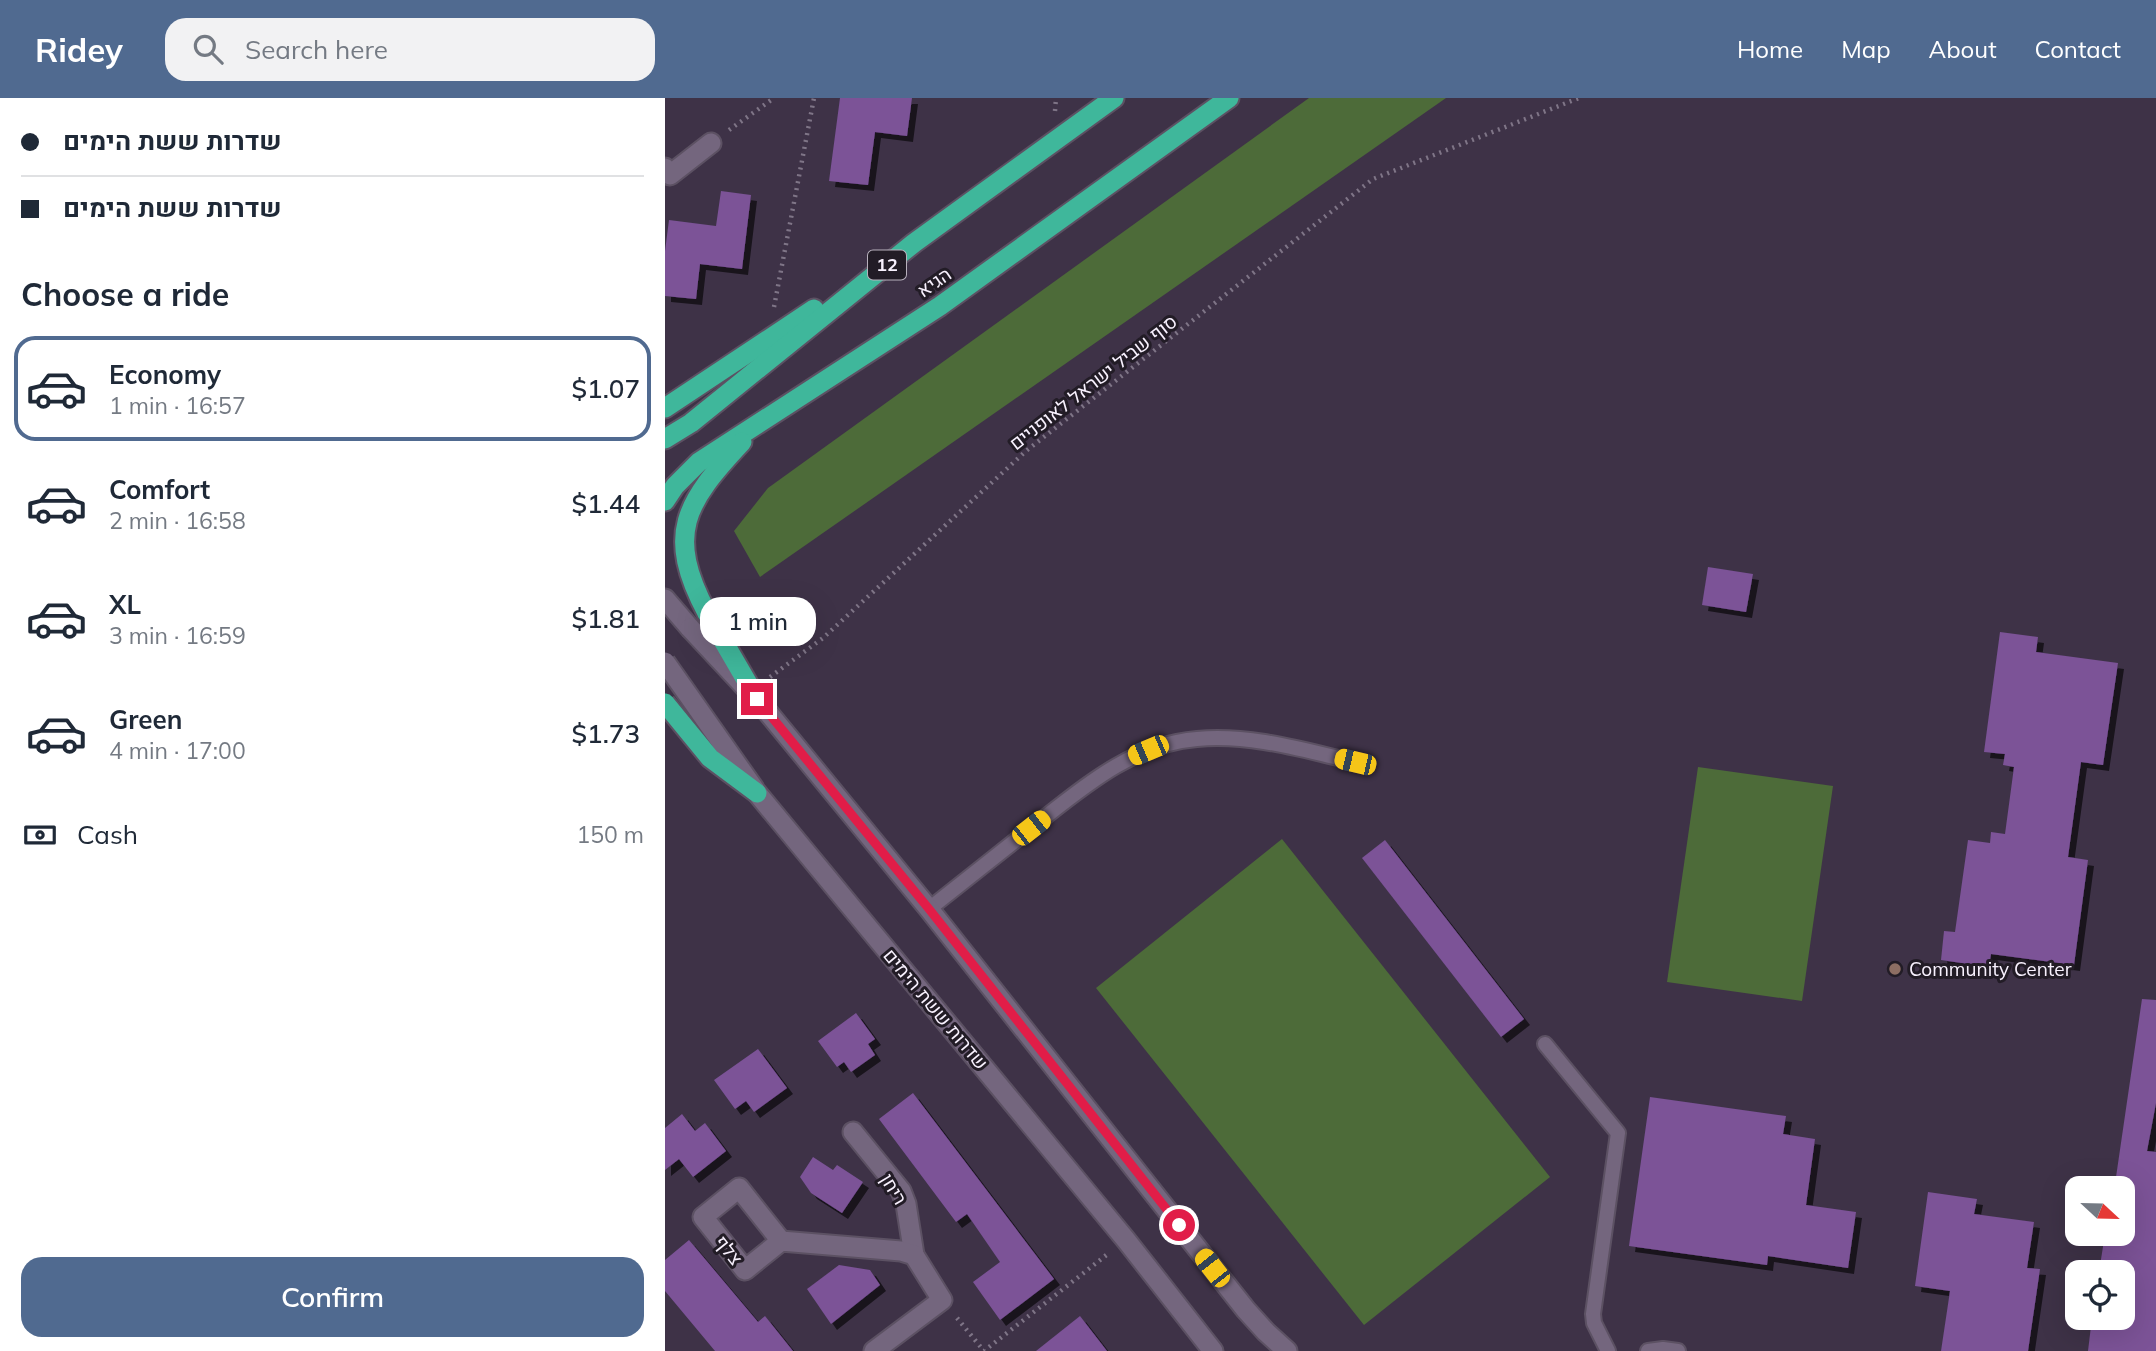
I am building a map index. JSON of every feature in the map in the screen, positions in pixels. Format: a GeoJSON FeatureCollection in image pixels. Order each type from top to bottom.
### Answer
{"type":"FeatureCollection","features":[{"type":"Feature","properties":{"kind":"highway","name":"12"},"geometry":{"type":"LineString","coordinates":[[665,439],[691,423],[914,243],[1114,98]]}},
{"type":"Feature","properties":{"kind":"highway","name":"הגיא"},"geometry":{"type":"LineString","coordinates":[[665,501],[675,486],[699,462],[940,306],[1229,98]]}},
{"type":"Feature","properties":{"kind":"highway"},"geometry":{"type":"LineString","coordinates":[[665,408],[914,243]]}},
{"type":"Feature","properties":{"kind":"highway"},"geometry":{"type":"LineString","coordinates":[[757,699],[687,574],[681,550],[682,531],[690,508],[714,471],[750,433],[841,369]]}},
{"type":"Feature","properties":{"kind":"highway"},"geometry":{"type":"LineString","coordinates":[[665,703],[710,758],[757,793]]}},
{"type":"Feature","properties":{"kind":"main road"},"geometry":{"type":"LineString","coordinates":[[665,168],[670,175],[711,143]]}},
{"type":"Feature","properties":{"kind":"main road"},"geometry":{"type":"LineString","coordinates":[[665,599],[757,699],[803,754],[1246,1310],[1287,1351]]}},
{"type":"Feature","properties":{"kind":"main road","name":"שדרות ששת הימים"},"geometry":{"type":"LineString","coordinates":[[665,662],[757,793],[1126,1240],[1213,1351]]}},
{"type":"Feature","properties":{"kind":"main road","name":"ריחן"},"geometry":{"type":"LineString","coordinates":[[853,1132],[901,1191],[906,1204],[914,1255]]}},
{"type":"Feature","properties":{"kind":"main road"},"geometry":{"type":"LineString","coordinates":[[781,1241],[901,1251],[914,1255],[942,1300],[874,1351]]}},
{"type":"Feature","properties":{"kind":"lane"},"geometry":{"type":"LineString","coordinates":[[929,909],[1072,795],[1106,771],[1148,750],[1195,739],[1252,739],[1355,762]]}},
{"type":"Feature","properties":{"kind":"lane"},"geometry":{"type":"LineString","coordinates":[[1545,1044],[1618,1133],[1593,1314],[1594,1323],[1608,1351]]}},
{"type":"Feature","properties":{"kind":"lane"},"geometry":{"type":"LineString","coordinates":[[1648,1351],[1678,1351]]}},
{"type":"Feature","properties":{"kind":"path"},"geometry":{"type":"LineString","coordinates":[[711,143],[774,98]]}},
{"type":"Feature","properties":{"kind":"path"},"geometry":{"type":"LineString","coordinates":[[768,340],[814,98]]}},
{"type":"Feature","properties":{"kind":"path","name":"סוף שביל ישראל לאופניים"},"geometry":{"type":"LineString","coordinates":[[767,680],[823,638],[1026,451],[1373,179],[1579,98]]}},
{"type":"Feature","properties":{"kind":"path"},"geometry":{"type":"LineString","coordinates":[[942,1300],[984,1351],[1126,1240]]}},
{"type":"Feature","properties":{"kind":"green space"},"geometry":{"type":"Polygon","coordinates":[[[1309,98],[1446,98],[760,577],[734,531],[768,488],[1309,98]]]}},
{"type":"Feature","properties":{"kind":"green space"},"geometry":{"type":"Polygon","coordinates":[[[1698,767],[1833,786],[1802,1001],[1667,982],[1698,767]]]}},
{"type":"Feature","properties":{"kind":"green space"},"geometry":{"type":"Polygon","coordinates":[[[1282,839],[1550,1177],[1364,1325],[1096,988],[1282,839]]]}},
{"type":"Feature","properties":{"kind":"building"},"geometry":{"type":"Polygon","coordinates":[[[840,98],[912,98],[907,136],[875,132],[868,185],[829,181],[840,98]]]}},
{"type":"Feature","properties":{"kind":"building"},"geometry":{"type":"Polygon","coordinates":[[[721,191],[751,195],[742,269],[700,264],[696,299],[665,296],[665,251],[669,220],[716,226],[721,191]]]}},
{"type":"Feature","properties":{"kind":"building"},"geometry":{"type":"Polygon","coordinates":[[[1708,567],[1753,574],[1746,612],[1702,605],[1708,567]]]}},
{"type":"Feature","properties":{"kind":"building"},"geometry":{"type":"Polygon","coordinates":[[[2000,632],[2038,637],[2036,652],[2118,663],[2103,765],[2081,762],[2068,857],[2088,860],[2074,965],[1991,954],[1989,967],[1941,960],[1944,931],[1955,932],[1968,840],[1990,843],[1991,832],[2005,834],[2014,767],[2003,765],[2005,754],[1984,752],[2000,632]]]}},
{"type":"Feature","properties":{"kind":"building"},"geometry":{"type":"Polygon","coordinates":[[[1385,840],[1524,1019],[1501,1037],[1362,858],[1385,840]]]}},
{"type":"Feature","properties":{"kind":"building"},"geometry":{"type":"Polygon","coordinates":[[[2142,999],[2156,1000],[2156,1103],[2147,1151],[2156,1152],[2156,1351],[2088,1351],[2091,1330],[2135,1330],[2135,1260],[2101,1260],[2103,1246],[2135,1246],[2135,1176],[2116,1176],[2142,999]]]}},
{"type":"Feature","properties":{"kind":"building"},"geometry":{"type":"Polygon","coordinates":[[[856,1013],[875,1039],[868,1044],[875,1055],[851,1072],[844,1062],[837,1067],[818,1041],[856,1013]]]}},
{"type":"Feature","properties":{"kind":"building"},"geometry":{"type":"Polygon","coordinates":[[[758,1049],[787,1088],[754,1112],[746,1101],[735,1109],[714,1080],[758,1049]]]}},
{"type":"Feature","properties":{"kind":"building"},"geometry":{"type":"Polygon","coordinates":[[[913,1093],[1054,1279],[1000,1320],[973,1282],[1000,1262],[967,1214],[956,1222],[879,1119],[913,1093]]]}},
{"type":"Feature","properties":{"kind":"building"},"geometry":{"type":"Polygon","coordinates":[[[1650,1097],[1786,1116],[1783,1134],[1815,1139],[1806,1205],[1856,1212],[1848,1268],[1768,1256],[1767,1265],[1629,1246],[1650,1097]]]}},
{"type":"Feature","properties":{"kind":"building"},"geometry":{"type":"Polygon","coordinates":[[[682,1114],[695,1131],[705,1123],[726,1151],[693,1177],[679,1159],[665,1170],[665,1128],[682,1114]]]}},
{"type":"Feature","properties":{"kind":"building"},"geometry":{"type":"Polygon","coordinates":[[[813,1157],[833,1170],[837,1165],[863,1182],[842,1213],[811,1193],[800,1177],[813,1157]]]}},
{"type":"Feature","properties":{"kind":"building"},"geometry":{"type":"Polygon","coordinates":[[[1928,1192],[1977,1199],[1974,1214],[2034,1222],[2027,1268],[2040,1269],[2028,1351],[1941,1351],[1950,1291],[1915,1286],[1928,1192]]]}},
{"type":"Feature","properties":{"kind":"building"},"geometry":{"type":"Polygon","coordinates":[[[689,1240],[758,1322],[765,1316],[793,1351],[715,1351],[665,1291],[665,1260],[689,1240]]]}},
{"type":"Feature","properties":{"kind":"building"},"geometry":{"type":"Polygon","coordinates":[[[839,1265],[870,1270],[880,1285],[831,1324],[807,1289],[839,1265]]]}},
{"type":"Feature","properties":{"kind":"building"},"geometry":{"type":"Polygon","coordinates":[[[1080,1316],[1107,1351],[1036,1351],[1080,1316]]]}},
{"type":"Feature","properties":{"kind":"place","name":"Community Center"},"geometry":{"type":"Point","coordinates":[1895,969]}},
{"type":"Feature","properties":{"kind":"route"},"geometry":{"type":"LineString","coordinates":[[757,699],[929,909],[1179,1225]]}}]}
